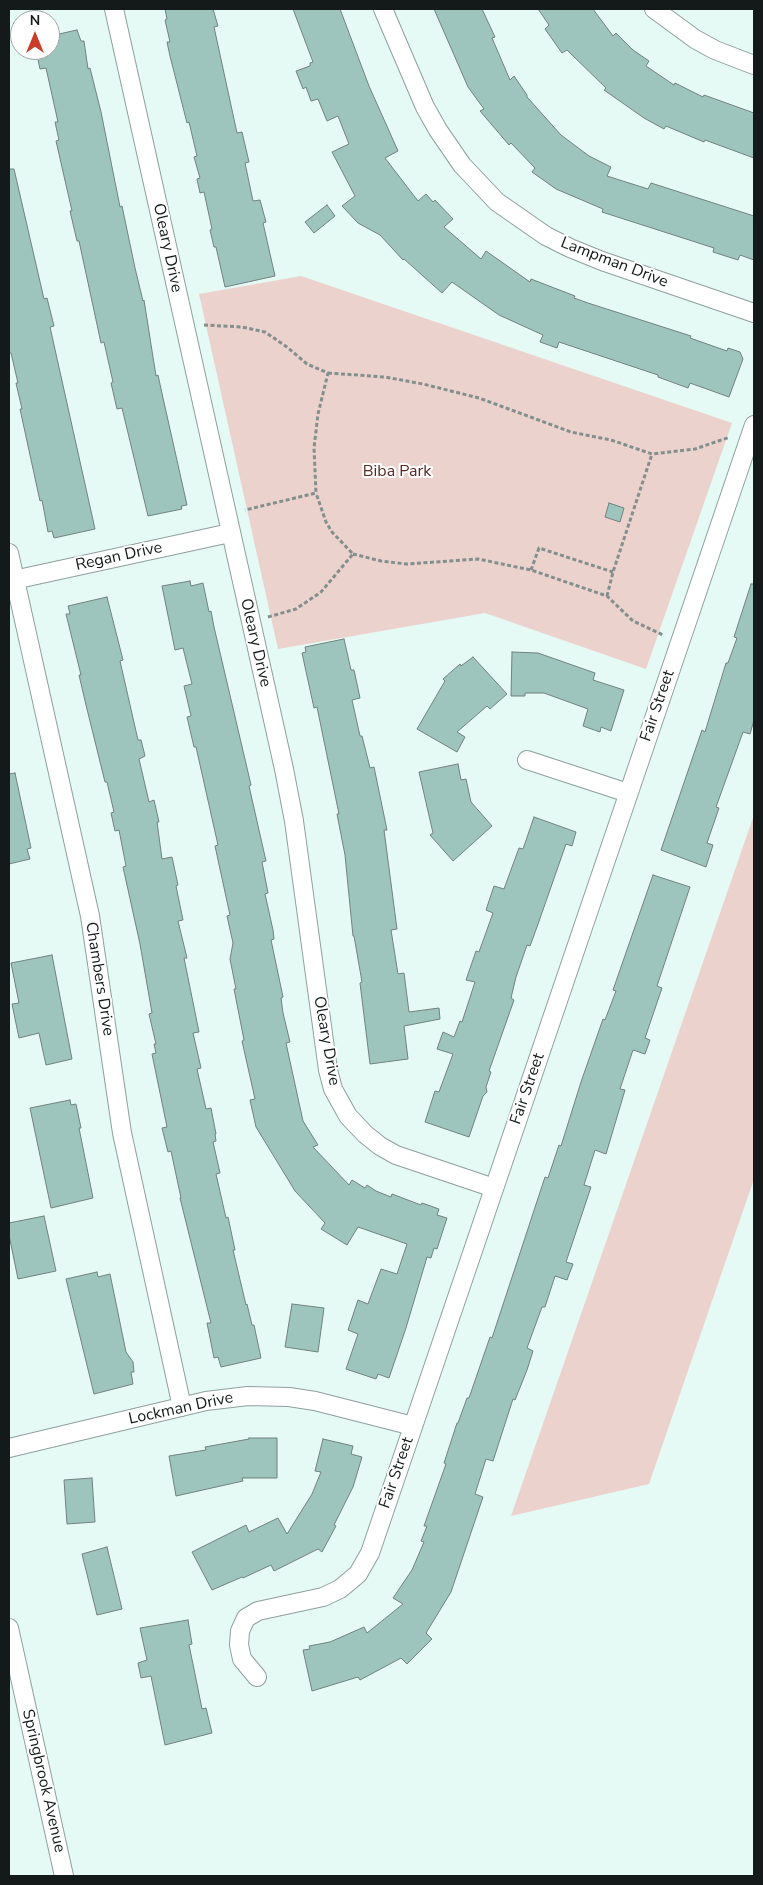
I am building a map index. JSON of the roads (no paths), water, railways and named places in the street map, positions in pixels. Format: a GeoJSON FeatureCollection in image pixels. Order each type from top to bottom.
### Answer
{"type":"FeatureCollection","features":[{"type":"Feature","properties":{"kind":"street","name":"Oleary Drive"},"geometry":{"type":"LineString","coordinates":[[114,9],[294,821],[326,1060],[332,1089],[348,1116],[365,1134],[380,1146],[396,1155],[494,1188]]}},
{"type":"Feature","properties":{"kind":"street","name":"Lampman Drive"},"geometry":{"type":"LineString","coordinates":[[383,9],[425,107],[438,130],[462,165],[497,202],[538,231],[570,248],[602,261],[754,313]]}},
{"type":"Feature","properties":{"kind":"street"},"geometry":{"type":"LineString","coordinates":[[654,9],[695,39],[715,50],[754,65]]}},
{"type":"Feature","properties":{"kind":"street","name":"Fair Street"},"geometry":{"type":"LineString","coordinates":[[257,1677],[242,1659],[239,1645],[240,1631],[246,1618],[258,1611],[323,1597],[340,1589],[358,1574],[370,1553],[754,425]]}},
{"type":"Feature","properties":{"kind":"street","name":"Regan Drive"},"geometry":{"type":"LineString","coordinates":[[12,581],[230,533]]}},
{"type":"Feature","properties":{"kind":"street","name":"Chambers Drive"},"geometry":{"type":"LineString","coordinates":[[9,553],[12,581],[91,922],[123,1140],[182,1407]]}},
{"type":"Feature","properties":{"kind":"street"},"geometry":{"type":"LineString","coordinates":[[527,760],[628,793]]}},
{"type":"Feature","properties":{"kind":"street","name":"Lockman Drive"},"geometry":{"type":"LineString","coordinates":[[9,1448],[206,1401],[248,1396],[290,1397],[315,1401],[413,1426]]}},
{"type":"Feature","properties":{"kind":"street","name":"Springbrook Avenue"},"geometry":{"type":"LineString","coordinates":[[9,1628],[64,1876]]}},
{"type":"Feature","properties":{"kind":"park label","name":"Biba Park"},"geometry":{"type":"Point","coordinates":[397,472]}}]}
